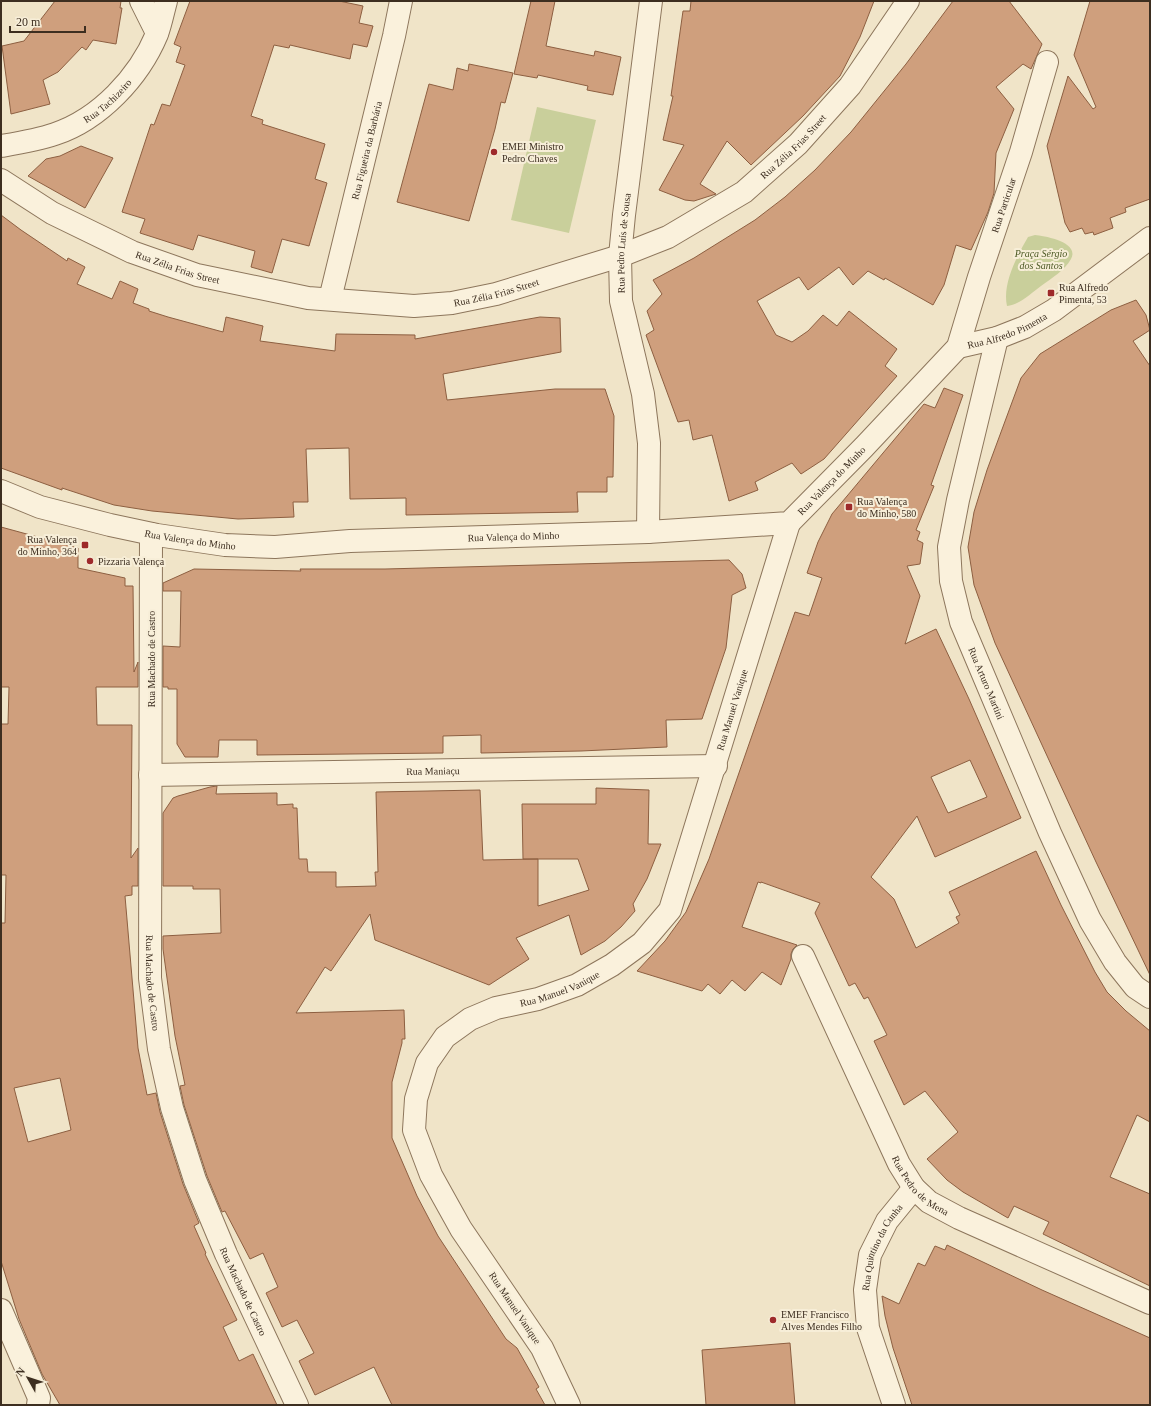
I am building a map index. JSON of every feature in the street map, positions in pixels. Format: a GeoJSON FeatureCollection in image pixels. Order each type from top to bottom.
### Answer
{"type":"FeatureCollection","features":[{"type":"Feature","properties":{"kind":"street"},"geometry":{"type":"LineString","coordinates":[[141,1],[157,33]]}},
{"type":"Feature","properties":{"kind":"street","name":"Rua Tachizeiro"},"geometry":{"type":"LineString","coordinates":[[1,146],[56,134],[79,123],[121,91],[141,64],[157,33],[166,1]]}},
{"type":"Feature","properties":{"kind":"street","name":"Rua Figueira da Barbária"},"geometry":{"type":"LineString","coordinates":[[330,299],[392,44],[401,1]]}},
{"type":"Feature","properties":{"kind":"street","name":"Rua Pedro Luís de Sousa"},"geometry":{"type":"LineString","coordinates":[[648,532],[649,443],[643,394],[621,301],[620,256],[651,1]]}},
{"type":"Feature","properties":{"kind":"street","name":"Rua Zélia Frias Street"},"geometry":{"type":"LineString","coordinates":[[1,180],[52,213],[132,252],[197,275],[308,298],[414,306],[452,304],[496,294],[620,256],[668,237],[744,192],[798,144],[850,86],[907,2]]}},
{"type":"Feature","properties":{"kind":"street","name":"Rua Particular"},"geometry":{"type":"LineString","coordinates":[[958,347],[979,277],[1021,152],[1047,62]]}},
{"type":"Feature","properties":{"kind":"street","name":"Rua Alfredo Pimenta"},"geometry":{"type":"LineString","coordinates":[[958,347],[997,338],[1025,327],[1054,310],[1150,238]]}},
{"type":"Feature","properties":{"kind":"street","name":"Rua Arturo Martini"},"geometry":{"type":"LineString","coordinates":[[997,338],[958,500],[949,547],[951,581],[962,622],[1050,833],[1090,920],[1115,962],[1135,987],[1150,997]]}},
{"type":"Feature","properties":{"kind":"street","name":"Rua Valença do Minho"},"geometry":{"type":"LineString","coordinates":[[1,491],[40,507],[110,525],[151,534],[225,546],[275,547],[350,541],[648,532],[789,523],[859,452],[958,347]]}},
{"type":"Feature","properties":{"kind":"street","name":"Rua Manuel Vanique"},"geometry":{"type":"LineString","coordinates":[[569,1405],[542,1348],[461,1229],[431,1175],[414,1130],[416,1099],[427,1063],[445,1037],[470,1019],[496,1008],[538,999],[577,985],[612,965],[642,943],[670,910],[716,766],[789,523]]}},
{"type":"Feature","properties":{"kind":"street","name":"Rua Machado de Castro"},"geometry":{"type":"LineString","coordinates":[[151,534],[150,978],[159,1049],[172,1108],[195,1180],[226,1254],[297,1405]]}},
{"type":"Feature","properties":{"kind":"street","name":"Rua Maniaçu"},"geometry":{"type":"LineString","coordinates":[[150,775],[716,766]]}},
{"type":"Feature","properties":{"kind":"street","name":"Rua Pedro de Mena"},"geometry":{"type":"LineString","coordinates":[[802,956],[899,1164],[914,1188],[929,1202],[959,1218],[1150,1303]]}},
{"type":"Feature","properties":{"kind":"street","name":"Rua Quintino da Cunha"},"geometry":{"type":"LineString","coordinates":[[894,1405],[868,1328],[865,1290],[870,1255],[873,1248],[887,1221],[914,1188]]}},
{"type":"Feature","properties":{"kind":"street"},"geometry":{"type":"LineString","coordinates":[[1,1310],[40,1403]]}},
{"type":"Feature","properties":{"kind":"green space"},"geometry":{"type":"Polygon","coordinates":[[[537,107],[596,120],[569,233],[511,220],[537,107]]]}},
{"type":"Feature","properties":{"kind":"green space","name":"Praça Sérgio dos Santos"},"geometry":{"type":"Polygon","coordinates":[[[1035,235],[1060,241],[1066,244],[1071,248],[1071,259],[1058,274],[1026,298],[1007,306],[1007,289],[1012,270],[1028,237],[1035,235]]]}},
{"type":"Feature","properties":{"kind":"building"},"geometry":{"type":"Polygon","coordinates":[[[55,1],[121,1],[120,8],[122,8],[116,44],[93,40],[86,50],[82,47],[58,72],[43,80],[50,104],[11,114],[2,46],[24,41],[55,1]]]}},
{"type":"Feature","properties":{"kind":"building"},"geometry":{"type":"Polygon","coordinates":[[[190,1],[339,1],[363,6],[359,23],[373,26],[367,47],[353,44],[350,59],[290,45],[289,48],[274,45],[251,116],[263,120],[262,124],[325,144],[315,179],[327,183],[309,246],[282,239],[272,273],[251,267],[255,251],[198,235],[193,250],[140,233],[145,219],[122,212],[151,124],[154,125],[162,104],[170,106],[185,65],[176,62],[181,47],[174,44],[190,1]]]}},
{"type":"Feature","properties":{"kind":"building"},"geometry":{"type":"Polygon","coordinates":[[[531,1],[555,1],[546,46],[594,56],[595,51],[621,57],[613,95],[587,90],[588,86],[538,75],[537,78],[514,74],[531,1]]]}},
{"type":"Feature","properties":{"kind":"building"},"geometry":{"type":"Polygon","coordinates":[[[691,1],[874,1],[860,37],[840,76],[803,116],[751,165],[727,141],[700,184],[716,194],[694,201],[685,200],[659,190],[684,145],[663,140],[673,96],[671,96],[683,11],[690,11],[691,1]]]}},
{"type":"Feature","properties":{"kind":"building"},"geometry":{"type":"Polygon","coordinates":[[[953,1],[1009,1],[1042,44],[1031,69],[1023,64],[996,87],[1014,109],[996,153],[994,193],[988,212],[971,250],[956,245],[944,285],[933,305],[885,278],[884,280],[868,271],[853,285],[839,267],[808,290],[799,277],[757,301],[776,335],[792,342],[808,331],[823,315],[837,326],[849,311],[897,349],[885,366],[897,376],[824,459],[801,474],[792,463],[755,482],[758,490],[729,501],[712,435],[693,440],[689,420],[678,422],[646,335],[654,330],[647,311],[662,294],[653,280],[694,258],[755,220],[785,197],[815,170],[851,132],[906,64],[953,1]]]}},
{"type":"Feature","properties":{"kind":"building"},"geometry":{"type":"Polygon","coordinates":[[[1090,1],[1150,1],[1150,199],[1125,208],[1126,212],[1110,218],[1113,228],[1094,235],[1093,232],[1085,234],[1082,228],[1070,232],[1065,223],[1047,146],[1068,76],[1093,109],[1096,107],[1074,55],[1090,1]]]}},
{"type":"Feature","properties":{"kind":"building"},"geometry":{"type":"Polygon","coordinates":[[[469,64],[513,73],[505,103],[501,102],[495,129],[469,221],[397,202],[429,84],[453,90],[457,68],[468,71],[469,64]]]}},
{"type":"Feature","properties":{"kind":"building"},"geometry":{"type":"Polygon","coordinates":[[[81,146],[113,158],[85,208],[28,176],[46,159],[60,156],[81,146]]]}},
{"type":"Feature","properties":{"kind":"building"},"geometry":{"type":"Polygon","coordinates":[[[1,215],[67,261],[68,258],[85,267],[77,284],[112,299],[120,281],[138,289],[133,303],[149,309],[149,311],[223,332],[226,317],[263,326],[260,341],[335,351],[336,334],[415,335],[415,339],[540,317],[560,318],[561,352],[443,374],[447,400],[555,389],[605,389],[614,416],[613,477],[607,477],[607,492],[577,492],[578,512],[406,515],[406,498],[350,499],[349,448],[306,449],[308,502],[293,502],[294,517],[238,519],[152,511],[114,505],[62,488],[62,490],[1,468],[1,215]]]}},
{"type":"Feature","properties":{"kind":"building"},"geometry":{"type":"Polygon","coordinates":[[[1136,300],[1146,315],[1150,330],[1133,341],[1150,366],[1150,975],[995,643],[974,585],[968,547],[974,512],[987,470],[1021,378],[1040,354],[1111,310],[1136,300]]]}},
{"type":"Feature","properties":{"kind":"building"},"geometry":{"type":"Polygon","coordinates":[[[944,388],[963,395],[931,485],[934,486],[916,530],[920,532],[917,540],[923,543],[920,564],[907,566],[920,596],[905,644],[936,629],[969,699],[1021,818],[935,857],[917,816],[871,877],[894,899],[916,948],[959,923],[956,917],[960,915],[949,892],[1036,851],[1061,905],[1095,972],[1107,992],[1126,1011],[1150,1031],[1150,1122],[1137,1115],[1110,1177],[1150,1194],[1150,1286],[1043,1234],[1049,1222],[1014,1206],[1008,1218],[963,1192],[947,1180],[927,1159],[958,1132],[925,1091],[904,1105],[874,1041],[887,1035],[868,997],[864,999],[855,983],[849,986],[815,913],[820,903],[758,882],[742,927],[797,945],[791,954],[791,959],[781,985],[762,972],[745,991],[732,980],[720,994],[708,984],[702,991],[637,971],[665,941],[686,912],[709,859],[795,612],[809,616],[822,578],[807,573],[818,542],[832,514],[924,404],[935,408],[944,388]],[[970,760],[931,777],[948,813],[987,797],[970,760]]]}},
{"type":"Feature","properties":{"kind":"building"},"geometry":{"type":"Polygon","coordinates":[[[1,527],[78,548],[78,568],[125,578],[125,586],[133,586],[134,672],[138,662],[138,687],[96,687],[97,725],[132,725],[131,858],[138,848],[138,886],[132,886],[132,895],[125,896],[138,1048],[147,1095],[156,1093],[160,1112],[183,1184],[199,1223],[194,1226],[206,1253],[205,1254],[237,1320],[223,1327],[239,1361],[253,1354],[277,1405],[60,1405],[42,1374],[19,1319],[1,1261],[1,923],[5,923],[6,875],[1,875],[1,724],[8,724],[9,687],[1,687],[1,527]],[[60,1078],[14,1088],[28,1142],[71,1130],[60,1078]]]}},
{"type":"Feature","properties":{"kind":"building"},"geometry":{"type":"Polygon","coordinates":[[[729,560],[742,574],[746,588],[732,595],[726,648],[702,719],[666,720],[667,747],[581,751],[481,753],[481,735],[443,736],[443,753],[257,755],[257,740],[219,740],[218,757],[185,757],[177,744],[177,689],[168,689],[168,687],[163,687],[163,646],[180,647],[181,591],[163,591],[163,583],[194,569],[301,571],[300,569],[385,569],[729,560]]]}},
{"type":"Feature","properties":{"kind":"building"},"geometry":{"type":"Polygon","coordinates":[[[217,786],[216,794],[277,793],[277,805],[293,804],[293,808],[297,808],[299,859],[307,859],[308,872],[336,872],[336,887],[376,886],[375,872],[378,872],[376,792],[480,790],[483,860],[538,859],[523,859],[522,804],[596,804],[596,788],[649,790],[648,844],[661,844],[647,879],[633,904],[635,911],[621,927],[605,941],[581,955],[569,915],[516,938],[529,959],[489,985],[375,940],[370,914],[331,971],[325,967],[296,1013],[404,1010],[405,1039],[402,1039],[392,1082],[392,1138],[417,1196],[438,1236],[506,1339],[517,1348],[539,1387],[536,1389],[545,1405],[392,1405],[374,1367],[315,1395],[299,1361],[314,1353],[297,1320],[282,1327],[266,1293],[278,1287],[263,1253],[250,1259],[225,1211],[222,1212],[207,1176],[184,1105],[180,1086],[185,1085],[175,1036],[163,949],[163,936],[221,933],[220,889],[193,889],[193,886],[163,886],[163,813],[173,798],[217,786]],[[538,859],[538,906],[589,890],[578,859],[538,859]]]}},
{"type":"Feature","properties":{"kind":"building"},"geometry":{"type":"Polygon","coordinates":[[[947,1245],[1042,1290],[1150,1338],[1150,1405],[912,1405],[893,1348],[885,1316],[882,1296],[899,1304],[918,1263],[925,1266],[935,1246],[945,1250],[947,1245]]]}},
{"type":"Feature","properties":{"kind":"building"},"geometry":{"type":"Polygon","coordinates":[[[790,1343],[795,1405],[706,1405],[702,1350],[790,1343]]]}},
{"type":"Feature","properties":{"kind":"place","name":"EMEI Ministro Pedro Chaves"},"geometry":{"type":"Point","coordinates":[494,152]}},
{"type":"Feature","properties":{"kind":"place","name":"Rua Alfredo Pimenta, 53"},"geometry":{"type":"Point","coordinates":[1051,293]}},
{"type":"Feature","properties":{"kind":"place","name":"Rua Valença do Minho, 580"},"geometry":{"type":"Point","coordinates":[849,507]}},
{"type":"Feature","properties":{"kind":"place","name":"Rua Valença do Minho, 364"},"geometry":{"type":"Point","coordinates":[85,545]}},
{"type":"Feature","properties":{"kind":"place","name":"Pizzaria Valença"},"geometry":{"type":"Point","coordinates":[90,561]}},
{"type":"Feature","properties":{"kind":"place","name":"EMEF Francisco Alves Mendes Filho"},"geometry":{"type":"Point","coordinates":[773,1320]}}]}
